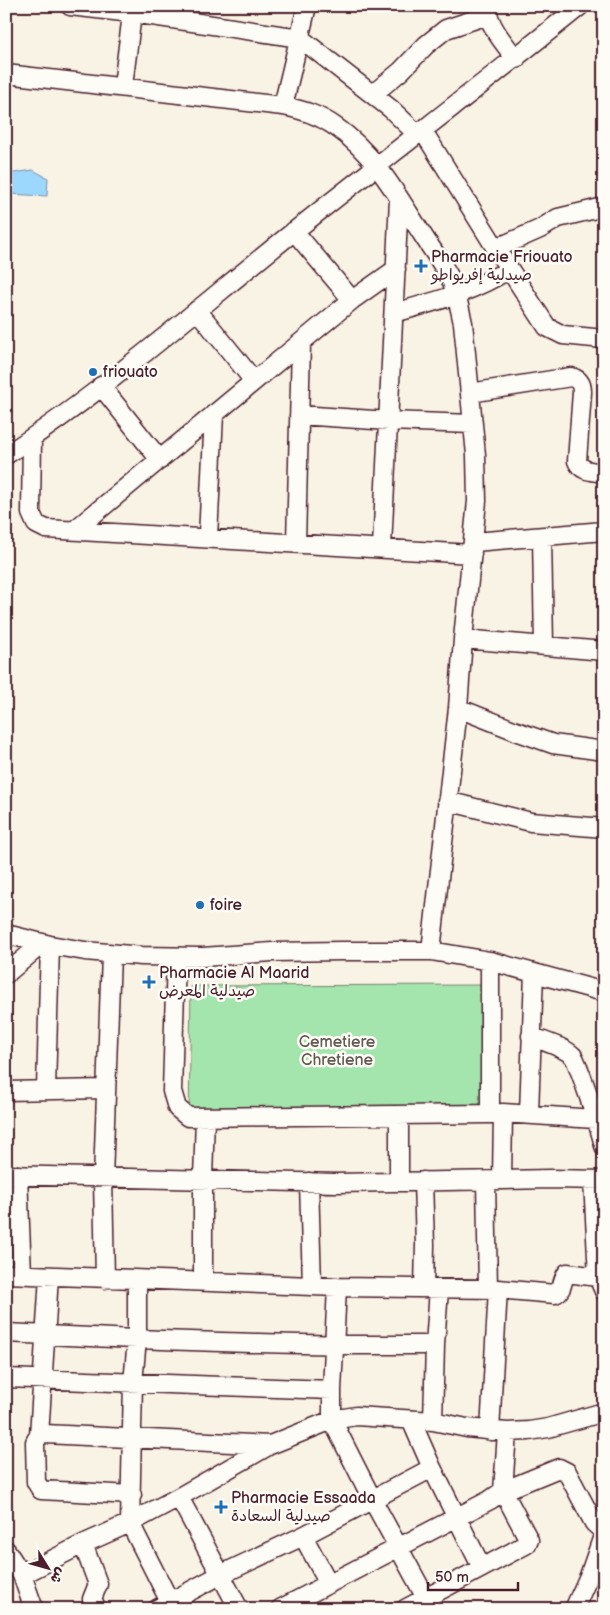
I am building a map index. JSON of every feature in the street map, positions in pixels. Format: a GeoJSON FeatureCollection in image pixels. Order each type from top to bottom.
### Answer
{"type":"FeatureCollection","features":[{"type":"Feature","properties":{"kind":"street"},"geometry":{"type":"LineString","coordinates":[[70,6],[132,10],[300,38],[420,133],[547,327],[563,335],[604,339]]}},
{"type":"Feature","properties":{"kind":"street"},"geometry":{"type":"LineString","coordinates":[[283,106],[307,6]]}},
{"type":"Feature","properties":{"kind":"street"},"geometry":{"type":"LineString","coordinates":[[6,455],[32,438],[101,386],[580,6]]}},
{"type":"Feature","properties":{"kind":"street"},"geometry":{"type":"LineString","coordinates":[[123,86],[132,10]]}},
{"type":"Feature","properties":{"kind":"street"},"geometry":{"type":"LineString","coordinates":[[373,94],[446,29],[487,11],[494,29],[516,58]]}},
{"type":"Feature","properties":{"kind":"street"},"geometry":{"type":"LineString","coordinates":[[6,74],[123,86],[283,106],[310,112],[337,127],[362,149],[377,167],[441,263],[456,294],[462,323],[477,478],[473,548],[458,708],[431,951]]}},
{"type":"Feature","properties":{"kind":"street"},"geometry":{"type":"LineString","coordinates":[[382,547],[399,199]]}},
{"type":"Feature","properties":{"kind":"street"},"geometry":{"type":"LineString","coordinates":[[495,247],[540,229],[558,218],[604,207]]}},
{"type":"Feature","properties":{"kind":"street"},"geometry":{"type":"LineString","coordinates":[[294,231],[352,300]]}},
{"type":"Feature","properties":{"kind":"street"},"geometry":{"type":"LineString","coordinates":[[76,529],[352,300],[396,269]]}},
{"type":"Feature","properties":{"kind":"street"},"geometry":{"type":"LineString","coordinates":[[394,313],[456,294],[509,269]]}},
{"type":"Feature","properties":{"kind":"street"},"geometry":{"type":"LineString","coordinates":[[197,310],[254,381]]}},
{"type":"Feature","properties":{"kind":"street"},"geometry":{"type":"LineString","coordinates":[[296,543],[301,344]]}},
{"type":"Feature","properties":{"kind":"street"},"geometry":{"type":"LineString","coordinates":[[470,393],[571,377],[575,378],[581,384],[582,392],[577,461],[581,468],[585,470],[604,473]]}},
{"type":"Feature","properties":{"kind":"street"},"geometry":{"type":"LineString","coordinates":[[101,386],[160,460]]}},
{"type":"Feature","properties":{"kind":"street"},"geometry":{"type":"LineString","coordinates":[[208,537],[214,414]]}},
{"type":"Feature","properties":{"kind":"street"},"geometry":{"type":"LineString","coordinates":[[299,414],[389,421],[472,424]]}},
{"type":"Feature","properties":{"kind":"street"},"geometry":{"type":"LineString","coordinates":[[32,438],[31,500],[33,519],[36,524],[46,529],[76,529],[382,547],[473,548],[542,537],[604,532]]}},
{"type":"Feature","properties":{"kind":"street"},"geometry":{"type":"LineString","coordinates":[[542,537],[544,645]]}},
{"type":"Feature","properties":{"kind":"street"},"geometry":{"type":"LineString","coordinates":[[463,639],[604,651]]}},
{"type":"Feature","properties":{"kind":"street"},"geometry":{"type":"LineString","coordinates":[[458,708],[553,744],[604,751]]}},
{"type":"Feature","properties":{"kind":"street"},"geometry":{"type":"LineString","coordinates":[[447,801],[531,822],[604,828]]}},
{"type":"Feature","properties":{"kind":"street"},"geometry":{"type":"LineString","coordinates":[[6,934],[46,944],[111,955],[176,957],[272,952],[431,951],[490,961],[604,992]]}},
{"type":"Feature","properties":{"kind":"street"},"geometry":{"type":"LineString","coordinates":[[6,974],[46,944]]}},
{"type":"Feature","properties":{"kind":"street"},"geometry":{"type":"LineString","coordinates":[[46,944],[46,1089]]}},
{"type":"Feature","properties":{"kind":"street"},"geometry":{"type":"LineString","coordinates":[[105,1279],[103,1178],[111,955]]}},
{"type":"Feature","properties":{"kind":"street"},"geometry":{"type":"LineString","coordinates":[[176,957],[172,1091],[173,1101],[177,1108],[188,1117],[529,1113],[595,1119]]}},
{"type":"Feature","properties":{"kind":"street"},"geometry":{"type":"LineString","coordinates":[[405,1609],[528,1542],[503,1491],[498,1431],[493,1289],[496,1113],[490,961]]}},
{"type":"Feature","properties":{"kind":"street"},"geometry":{"type":"LineString","coordinates":[[529,1113],[534,973]]}},
{"type":"Feature","properties":{"kind":"street"},"geometry":{"type":"LineString","coordinates":[[531,1036],[563,1050],[575,1058],[604,1146]]}},
{"type":"Feature","properties":{"kind":"street"},"geometry":{"type":"LineString","coordinates":[[6,1091],[105,1089]]}},
{"type":"Feature","properties":{"kind":"street"},"geometry":{"type":"LineString","coordinates":[[399,1116],[399,1182]]}},
{"type":"Feature","properties":{"kind":"street"},"geometry":{"type":"LineString","coordinates":[[203,1282],[203,1179],[206,1117]]}},
{"type":"Feature","properties":{"kind":"street"},"geometry":{"type":"LineString","coordinates":[[12,1175],[103,1178],[371,1184],[423,1181],[598,1180],[601,1284],[567,1274],[563,1279],[560,1290],[555,1294],[493,1289],[337,1287],[14,1274],[12,1175]]}},
{"type":"Feature","properties":{"kind":"street"},"geometry":{"type":"LineString","coordinates":[[423,1181],[425,1246],[436,1345],[433,1421]]}},
{"type":"Feature","properties":{"kind":"street"},"geometry":{"type":"LineString","coordinates":[[310,1182],[312,1285]]}},
{"type":"Feature","properties":{"kind":"street"},"geometry":{"type":"LineString","coordinates":[[49,1276],[39,1436],[35,1442],[36,1482],[41,1490],[132,1495]]}},
{"type":"Feature","properties":{"kind":"street"},"geometry":{"type":"LineString","coordinates":[[137,1280],[137,1340],[130,1523],[163,1605],[220,1575],[303,1536],[432,1468]]}},
{"type":"Feature","properties":{"kind":"street"},"geometry":{"type":"LineString","coordinates":[[337,1287],[332,1420],[372,1499],[426,1598]]}},
{"type":"Feature","properties":{"kind":"street"},"geometry":{"type":"LineString","coordinates":[[6,1333],[137,1340],[334,1346],[436,1345]]}},
{"type":"Feature","properties":{"kind":"street"},"geometry":{"type":"LineString","coordinates":[[6,1378],[332,1390]]}},
{"type":"Feature","properties":{"kind":"street"},"geometry":{"type":"LineString","coordinates":[[22,1576],[83,1544],[130,1523],[270,1445],[332,1420],[356,1416],[433,1421],[498,1431],[529,1431],[548,1428],[604,1412]]}},
{"type":"Feature","properties":{"kind":"street"},"geometry":{"type":"LineString","coordinates":[[411,1420],[432,1468],[482,1568]]}},
{"type":"Feature","properties":{"kind":"street"},"geometry":{"type":"LineString","coordinates":[[39,1436],[45,1434],[132,1440],[270,1445]]}},
{"type":"Feature","properties":{"kind":"street"},"geometry":{"type":"LineString","coordinates":[[280,1609],[490,1500],[503,1491],[559,1468],[567,1472],[594,1523],[604,1532],[589,1576],[574,1609]]}},
{"type":"Feature","properties":{"kind":"street"},"geometry":{"type":"LineString","coordinates":[[179,1497],[239,1609]]}},
{"type":"Feature","properties":{"kind":"street"},"geometry":{"type":"LineString","coordinates":[[303,1536],[329,1584]]}},
{"type":"Feature","properties":{"kind":"street"},"geometry":{"type":"LineString","coordinates":[[83,1544],[98,1580],[98,1587],[92,1599],[97,1609]]}},
{"type":"Feature","properties":{"kind":"street"},"geometry":{"type":"LineString","coordinates":[[6,1550],[22,1576],[34,1609]]}},
{"type":"Feature","properties":{"kind":"green space","name":"Cemetiere Chretiene"},"geometry":{"type":"Polygon","coordinates":[[[484,985],[486,1117],[189,1119],[191,986],[484,985]]]}},
{"type":"Feature","properties":{"kind":"water"},"geometry":{"type":"Polygon","coordinates":[[[33,170],[48,178],[47,196],[6,194],[6,172],[14,173],[33,170]]]}},
{"type":"Feature","properties":{"kind":"place","name":"Pharmacie Friouato صيدلية إفريواطو"},"geometry":{"type":"Point","coordinates":[421,266]}},
{"type":"Feature","properties":{"kind":"place","name":"friouato"},"geometry":{"type":"Point","coordinates":[93,372]}},
{"type":"Feature","properties":{"kind":"place","name":"foire"},"geometry":{"type":"Point","coordinates":[200,905]}},
{"type":"Feature","properties":{"kind":"place","name":"Pharmacie Al Maarid صيدلية المعرض"},"geometry":{"type":"Point","coordinates":[149,982]}},
{"type":"Feature","properties":{"kind":"place","name":"Pharmacie Essaada صيدلية السعادة"},"geometry":{"type":"Point","coordinates":[221,1507]}}]}
